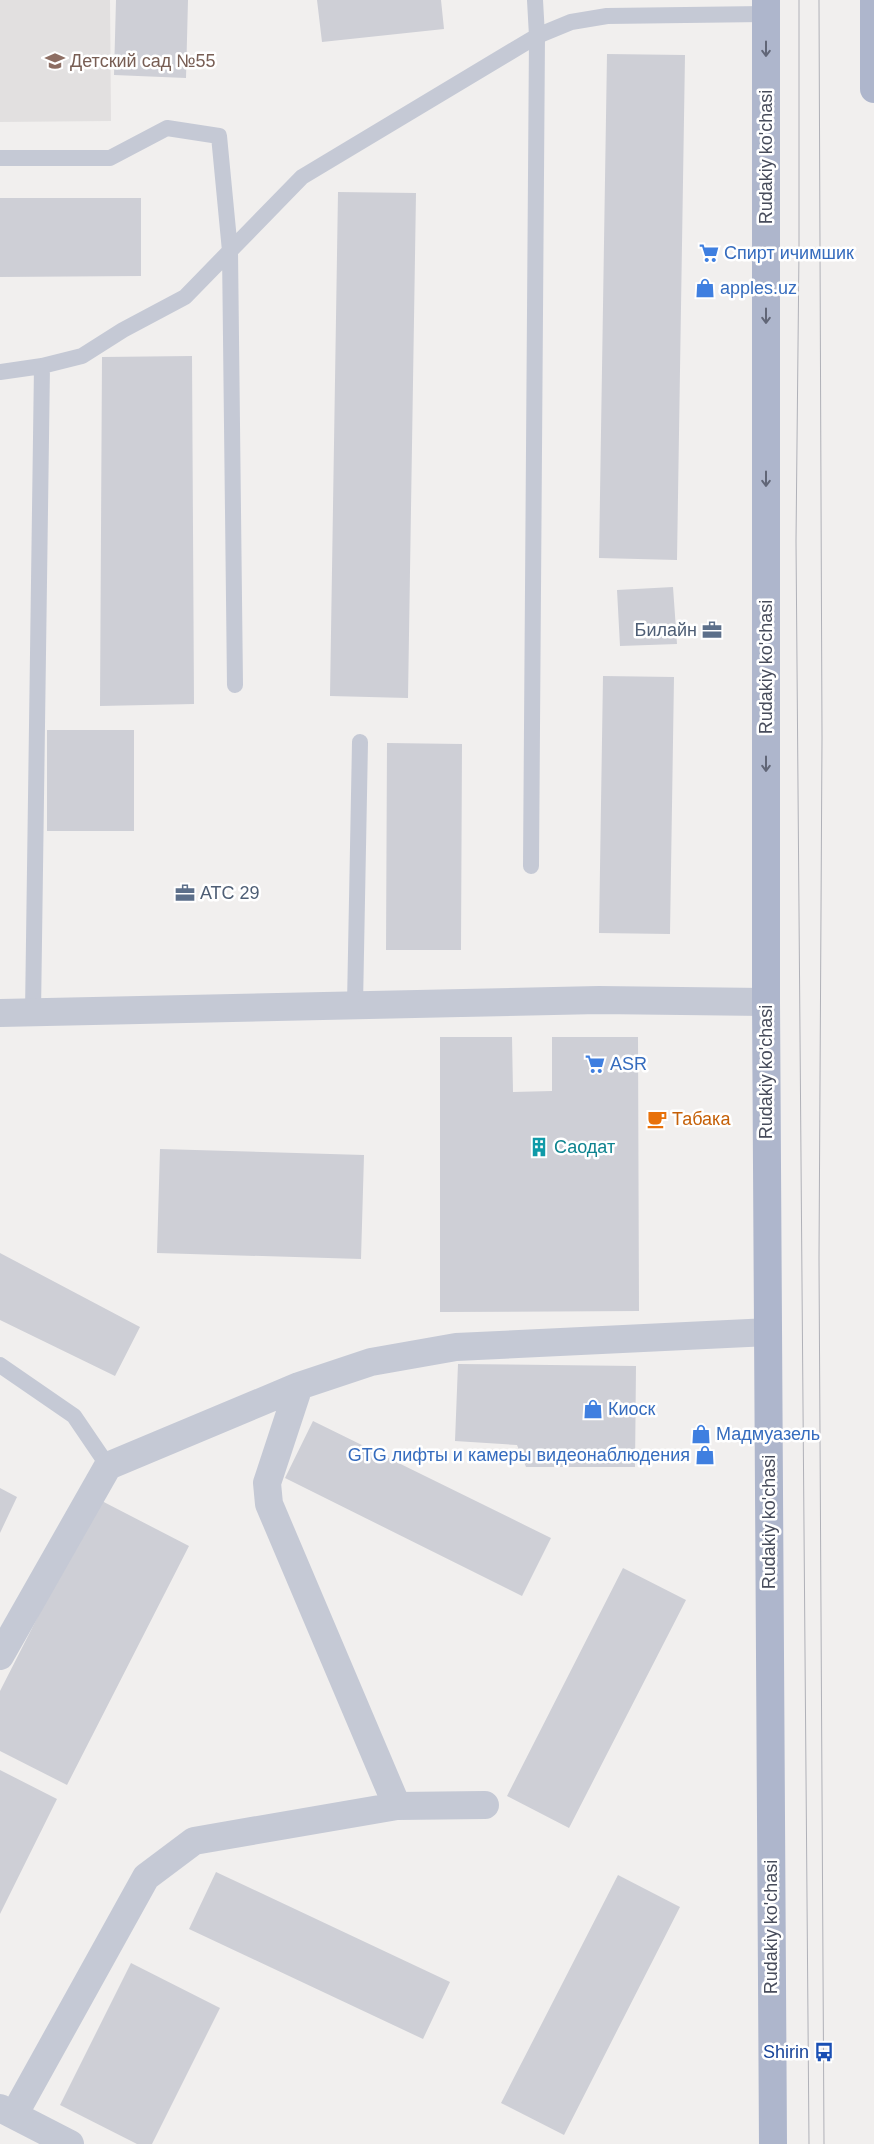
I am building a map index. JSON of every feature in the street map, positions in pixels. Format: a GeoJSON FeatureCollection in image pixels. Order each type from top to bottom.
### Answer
{"type":"FeatureCollection","features":[{"type":"Feature","properties":{"kind":"main road"},"geometry":{"type":"LineString","coordinates":[[874,0],[874,89]]}},
{"type":"Feature","properties":{"kind":"main road","name":"Rudakiy ko'chasi"},"geometry":{"type":"LineString","coordinates":[[766,7],[766,1002],[773,2144]]}},
{"type":"Feature","properties":{"kind":"street"},"geometry":{"type":"LineString","coordinates":[[0,1013],[600,1000],[766,1002]]}},
{"type":"Feature","properties":{"kind":"street"},"geometry":{"type":"LineString","coordinates":[[0,1656],[108,1466],[299,1386],[371,1362],[456,1347],[768,1332]]}},
{"type":"Feature","properties":{"kind":"street"},"geometry":{"type":"LineString","coordinates":[[299,1386],[267,1483],[269,1504],[397,1806]]}},
{"type":"Feature","properties":{"kind":"street"},"geometry":{"type":"LineString","coordinates":[[70,2144],[7,2112],[146,1877],[194,1841],[397,1806],[485,1805]]}},
{"type":"Feature","properties":{"kind":"lane"},"geometry":{"type":"LineString","coordinates":[[532,866],[537,36],[535,0]]}},
{"type":"Feature","properties":{"kind":"lane"},"geometry":{"type":"LineString","coordinates":[[0,372],[42,366],[82,356],[123,330],[184,297],[302,177],[537,36],[571,22],[607,16],[766,7]]}},
{"type":"Feature","properties":{"kind":"lane"},"geometry":{"type":"LineString","coordinates":[[0,158],[110,158],[167,128],[219,136],[230,251],[236,685]]}},
{"type":"Feature","properties":{"kind":"lane"},"geometry":{"type":"LineString","coordinates":[[33,1012],[42,366]]}},
{"type":"Feature","properties":{"kind":"lane"},"geometry":{"type":"LineString","coordinates":[[355,1005],[360,742]]}},
{"type":"Feature","properties":{"kind":"lane"},"geometry":{"type":"LineString","coordinates":[[0,1365],[74,1416],[108,1466]]}},
{"type":"Feature","properties":{"kind":"shaded area","name":"Детский сад №55"},"geometry":{"type":"Polygon","coordinates":[[[0,0],[110,0],[111,121],[0,122],[0,0]]]}},
{"type":"Feature","properties":{"kind":"building"},"geometry":{"type":"Polygon","coordinates":[[[116,0],[188,0],[186,78],[114,75],[116,0]]]}},
{"type":"Feature","properties":{"kind":"building"},"geometry":{"type":"Polygon","coordinates":[[[317,0],[441,0],[444,29],[322,42],[317,0]]]}},
{"type":"Feature","properties":{"kind":"building"},"geometry":{"type":"Polygon","coordinates":[[[607,54],[685,55],[677,560],[599,558],[607,54]]]}},
{"type":"Feature","properties":{"kind":"building"},"geometry":{"type":"Polygon","coordinates":[[[338,192],[416,193],[408,698],[330,696],[338,192]]]}},
{"type":"Feature","properties":{"kind":"building"},"geometry":{"type":"Polygon","coordinates":[[[0,198],[141,198],[141,276],[0,277],[0,198]]]}},
{"type":"Feature","properties":{"kind":"building"},"geometry":{"type":"Polygon","coordinates":[[[192,356],[194,704],[100,706],[102,357],[192,356]]]}},
{"type":"Feature","properties":{"kind":"building"},"geometry":{"type":"Polygon","coordinates":[[[673,587],[677,644],[620,646],[617,590],[673,587]]]}},
{"type":"Feature","properties":{"kind":"building"},"geometry":{"type":"Polygon","coordinates":[[[603,676],[674,677],[670,934],[599,933],[603,676]]]}},
{"type":"Feature","properties":{"kind":"building"},"geometry":{"type":"Polygon","coordinates":[[[47,730],[134,730],[134,831],[47,831],[47,730]]]}},
{"type":"Feature","properties":{"kind":"building"},"geometry":{"type":"Polygon","coordinates":[[[387,743],[462,744],[461,950],[386,950],[387,743]]]}},
{"type":"Feature","properties":{"kind":"building","name":"Саодат"},"geometry":{"type":"Polygon","coordinates":[[[440,1037],[512,1037],[513,1092],[552,1091],[552,1037],[638,1037],[639,1311],[440,1312],[440,1037]]]}},
{"type":"Feature","properties":{"kind":"building"},"geometry":{"type":"Polygon","coordinates":[[[160,1149],[364,1155],[361,1259],[157,1253],[160,1149]]]}},
{"type":"Feature","properties":{"kind":"building"},"geometry":{"type":"Polygon","coordinates":[[[0,1253],[140,1327],[115,1376],[0,1320],[0,1253]]]}},
{"type":"Feature","properties":{"kind":"building"},"geometry":{"type":"Polygon","coordinates":[[[458,1364],[636,1366],[635,1467],[526,1467],[517,1445],[455,1441],[458,1364]]]}},
{"type":"Feature","properties":{"kind":"building"},"geometry":{"type":"Polygon","coordinates":[[[313,1421],[551,1538],[522,1596],[285,1478],[313,1421]]]}},
{"type":"Feature","properties":{"kind":"building"},"geometry":{"type":"Polygon","coordinates":[[[0,1488],[17,1497],[0,1533],[0,1488]]]}},
{"type":"Feature","properties":{"kind":"building"},"geometry":{"type":"Polygon","coordinates":[[[98,1499],[189,1546],[67,1785],[0,1751],[0,1691],[98,1499]]]}},
{"type":"Feature","properties":{"kind":"building"},"geometry":{"type":"Polygon","coordinates":[[[623,1568],[686,1600],[569,1828],[507,1796],[623,1568]]]}},
{"type":"Feature","properties":{"kind":"building"},"geometry":{"type":"Polygon","coordinates":[[[0,1770],[57,1799],[0,1914],[0,1770]]]}},
{"type":"Feature","properties":{"kind":"building"},"geometry":{"type":"Polygon","coordinates":[[[216,1872],[450,1982],[423,2039],[189,1929],[216,1872]]]}},
{"type":"Feature","properties":{"kind":"building"},"geometry":{"type":"Polygon","coordinates":[[[618,1875],[680,1907],[564,2135],[501,2103],[618,1875]]]}},
{"type":"Feature","properties":{"kind":"building"},"geometry":{"type":"Polygon","coordinates":[[[131,1963],[220,2008],[152,2144],[137,2144],[60,2105],[131,1963]]]}},
{"type":"Feature","properties":{"kind":"tram line"},"geometry":{"type":"LineString","coordinates":[[799,0],[796,541],[809,2144]]}},
{"type":"Feature","properties":{"kind":"tram line"},"geometry":{"type":"LineString","coordinates":[[819,0],[822,738],[819,1258],[824,2144]]}},
{"type":"Feature","properties":{"kind":"place","name":"Детский сад №55"},"geometry":{"type":"Point","coordinates":[55,61]}},
{"type":"Feature","properties":{"kind":"place","name":"Спирт ичимшик"},"geometry":{"type":"Point","coordinates":[709,253]}},
{"type":"Feature","properties":{"kind":"place","name":"apples.uz"},"geometry":{"type":"Point","coordinates":[705,288]}},
{"type":"Feature","properties":{"kind":"place","name":"Билайн"},"geometry":{"type":"Point","coordinates":[712,630]}},
{"type":"Feature","properties":{"kind":"place","name":"АТС 29"},"geometry":{"type":"Point","coordinates":[185,893]}},
{"type":"Feature","properties":{"kind":"place","name":"ASR"},"geometry":{"type":"Point","coordinates":[595,1064]}},
{"type":"Feature","properties":{"kind":"place","name":"Табака"},"geometry":{"type":"Point","coordinates":[657,1119]}},
{"type":"Feature","properties":{"kind":"place","name":"Саодат"},"geometry":{"type":"Point","coordinates":[539,1147]}},
{"type":"Feature","properties":{"kind":"place","name":"Киоск"},"geometry":{"type":"Point","coordinates":[593,1409]}},
{"type":"Feature","properties":{"kind":"place","name":"Мадмуазель"},"geometry":{"type":"Point","coordinates":[701,1434]}},
{"type":"Feature","properties":{"kind":"place","name":"GTG лифты и камеры видеонаблюдения"},"geometry":{"type":"Point","coordinates":[705,1455]}},
{"type":"Feature","properties":{"kind":"place","name":"Shirin"},"geometry":{"type":"Point","coordinates":[824,2052]}}]}
